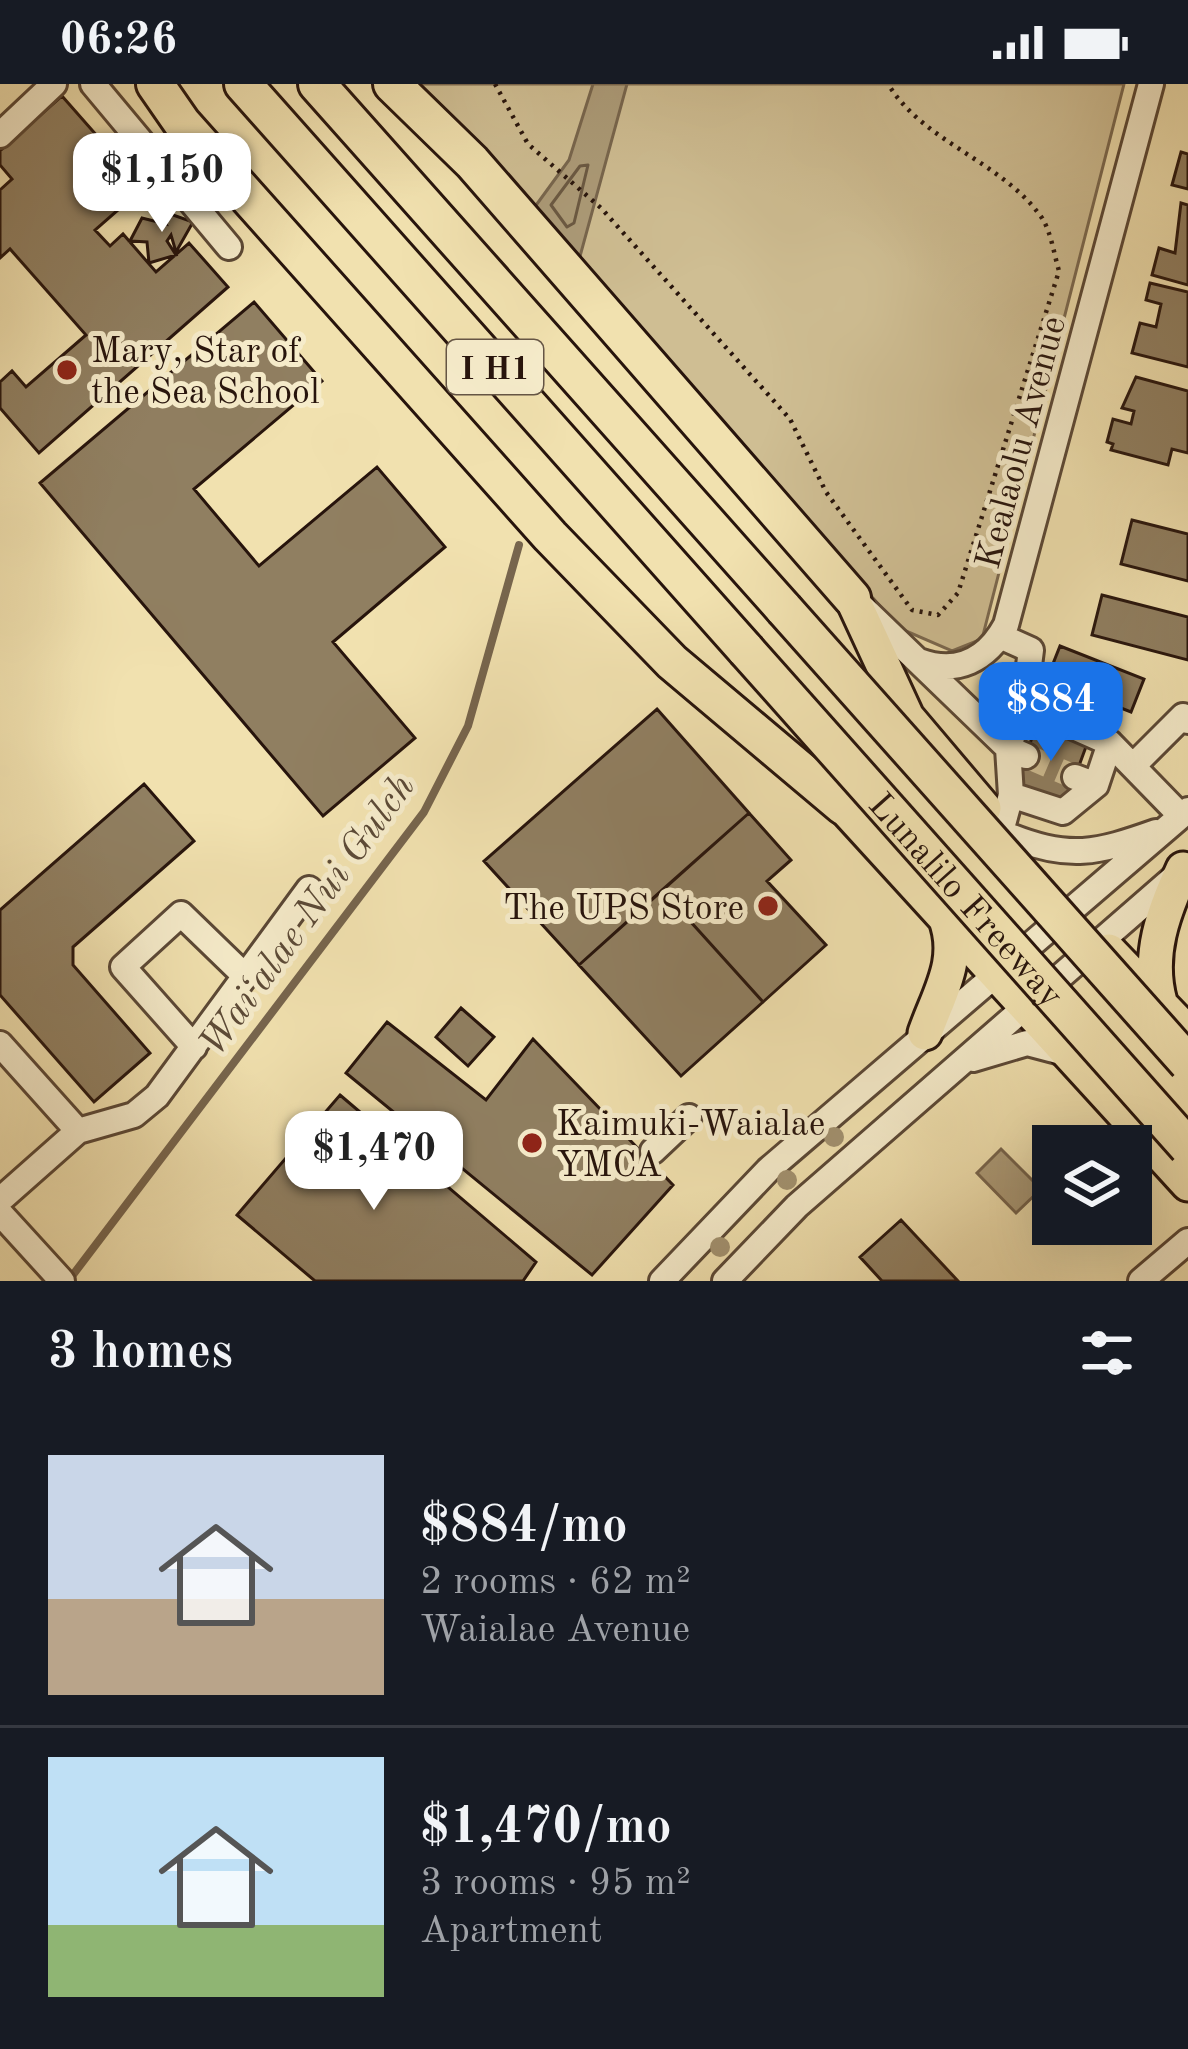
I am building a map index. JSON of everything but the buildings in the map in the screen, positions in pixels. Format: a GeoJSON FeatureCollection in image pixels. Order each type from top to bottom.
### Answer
{"type":"FeatureCollection","features":[{"type":"Feature","properties":{"kind":"highway"},"geometry":{"type":"LineString","coordinates":[[155,84],[182,123],[550,536],[712,700],[843,806]]}},
{"type":"Feature","properties":{"kind":"highway","name":"Lunalilo Freeway"},"geometry":{"type":"LineString","coordinates":[[244,84],[1188,1147]]}},
{"type":"Feature","properties":{"kind":"highway","name":"Lunalilo Freeway"},"geometry":{"type":"LineString","coordinates":[[316,84],[1188,1063]]}},
{"type":"Feature","properties":{"kind":"highway"},"geometry":{"type":"LineString","coordinates":[[392,84],[472,162],[852,598]]}},
{"type":"Feature","properties":{"kind":"main road"},"geometry":{"type":"LineString","coordinates":[[852,598],[907,717],[1074,911],[1188,1033]]}},
{"type":"Feature","properties":{"kind":"main road"},"geometry":{"type":"LineString","coordinates":[[843,806],[1188,1184]]}},
{"type":"Feature","properties":{"kind":"main road"},"geometry":{"type":"LineString","coordinates":[[1160,1002],[1154,965],[1158,934],[1186,867]]}},
{"type":"Feature","properties":{"kind":"main road"},"geometry":{"type":"LineString","coordinates":[[925,1033],[950,971],[954,947],[945,915]]}},
{"type":"Feature","properties":{"kind":"street"},"geometry":{"type":"LineString","coordinates":[[0,136],[54,84]]}},
{"type":"Feature","properties":{"kind":"street"},"geometry":{"type":"LineString","coordinates":[[93,84],[229,247]]}},
{"type":"Feature","properties":{"kind":"street","name":"Kealaolu Avenue"},"geometry":{"type":"LineString","coordinates":[[1000,636],[1026,560],[1150,84]]}},
{"type":"Feature","properties":{"kind":"street"},"geometry":{"type":"LineString","coordinates":[[852,598],[1017,752]]}},
{"type":"Feature","properties":{"kind":"street"},"geometry":{"type":"LineString","coordinates":[[919,661],[944,670],[982,656],[1000,636],[1031,650],[1006,832],[1051,853],[1102,852],[1180,818]]}},
{"type":"Feature","properties":{"kind":"street"},"geometry":{"type":"LineString","coordinates":[[1024,706],[1110,743],[1180,818]]}},
{"type":"Feature","properties":{"kind":"street"},"geometry":{"type":"LineString","coordinates":[[1133,766],[1184,716],[1188,721]]}},
{"type":"Feature","properties":{"kind":"street"},"geometry":{"type":"LineString","coordinates":[[1011,795],[1063,812],[1110,743]]}},
{"type":"Feature","properties":{"kind":"street"},"geometry":{"type":"LineString","coordinates":[[662,1281],[726,1208],[1180,818]]}},
{"type":"Feature","properties":{"kind":"street"},"geometry":{"type":"LineString","coordinates":[[725,1281],[797,1206],[1186,867]]}},
{"type":"Feature","properties":{"kind":"street"},"geometry":{"type":"LineString","coordinates":[[0,1200],[79,1131],[134,1115],[157,1096],[309,889]]}},
{"type":"Feature","properties":{"kind":"street"},"geometry":{"type":"LineString","coordinates":[[194,1047],[124,968],[181,914],[245,976]]}},
{"type":"Feature","properties":{"kind":"street"},"geometry":{"type":"LineString","coordinates":[[954,1067],[1027,1043],[1041,1043],[1073,1058]]}},
{"type":"Feature","properties":{"kind":"street"},"geometry":{"type":"LineString","coordinates":[[0,1045],[79,1131]]}},
{"type":"Feature","properties":{"kind":"street"},"geometry":{"type":"LineString","coordinates":[[653,1151],[689,1117]]}},
{"type":"Feature","properties":{"kind":"street"},"geometry":{"type":"LineString","coordinates":[[0,1213],[55,1273]]}},
{"type":"Feature","properties":{"kind":"street"},"geometry":{"type":"LineString","coordinates":[[1141,1281],[1183,1254]]}},
{"type":"Feature","properties":{"kind":"path"},"geometry":{"type":"LineString","coordinates":[[494,84],[528,144],[601,208],[790,419],[837,510],[912,610],[938,615],[958,593],[1059,271],[1045,222],[1022,195],[932,130],[888,84]]}},
{"type":"Feature","properties":{"kind":"shaded area"},"geometry":{"type":"Polygon","coordinates":[[[416,84],[1124,84],[982,639],[952,651],[899,628],[501,170],[416,84]]]}},
{"type":"Feature","properties":{"kind":"water"},"geometry":{"type":"Polygon","coordinates":[[[593,84],[627,84],[579,260],[534,208],[569,160],[593,84]]]}},
{"type":"Feature","properties":{"kind":"water"},"geometry":{"type":"Polygon","coordinates":[[[1001,1149],[1032,1180],[1032,1198],[1016,1213],[977,1173],[1001,1149]]]}},
{"type":"Feature","properties":{"kind":"waterway","name":"Waiʻalae Nui Gulch"},"geometry":{"type":"LineString","coordinates":[[69,1280],[424,812],[468,726],[519,545]]}},
{"type":"Feature","properties":{"kind":"tunnel"},"geometry":{"type":"LineString","coordinates":[[1026,756],[1075,777]]}},
{"type":"Feature","properties":{"kind":"place","name":"Mary, Star of the Sea School"},"geometry":{"type":"Point","coordinates":[67,370]}},
{"type":"Feature","properties":{"kind":"place","name":"The UPS Store"},"geometry":{"type":"Point","coordinates":[768,906]}},
{"type":"Feature","properties":{"kind":"place","name":"Kaimuki-Waialae YMCA"},"geometry":{"type":"Point","coordinates":[532,1143]}}]}
